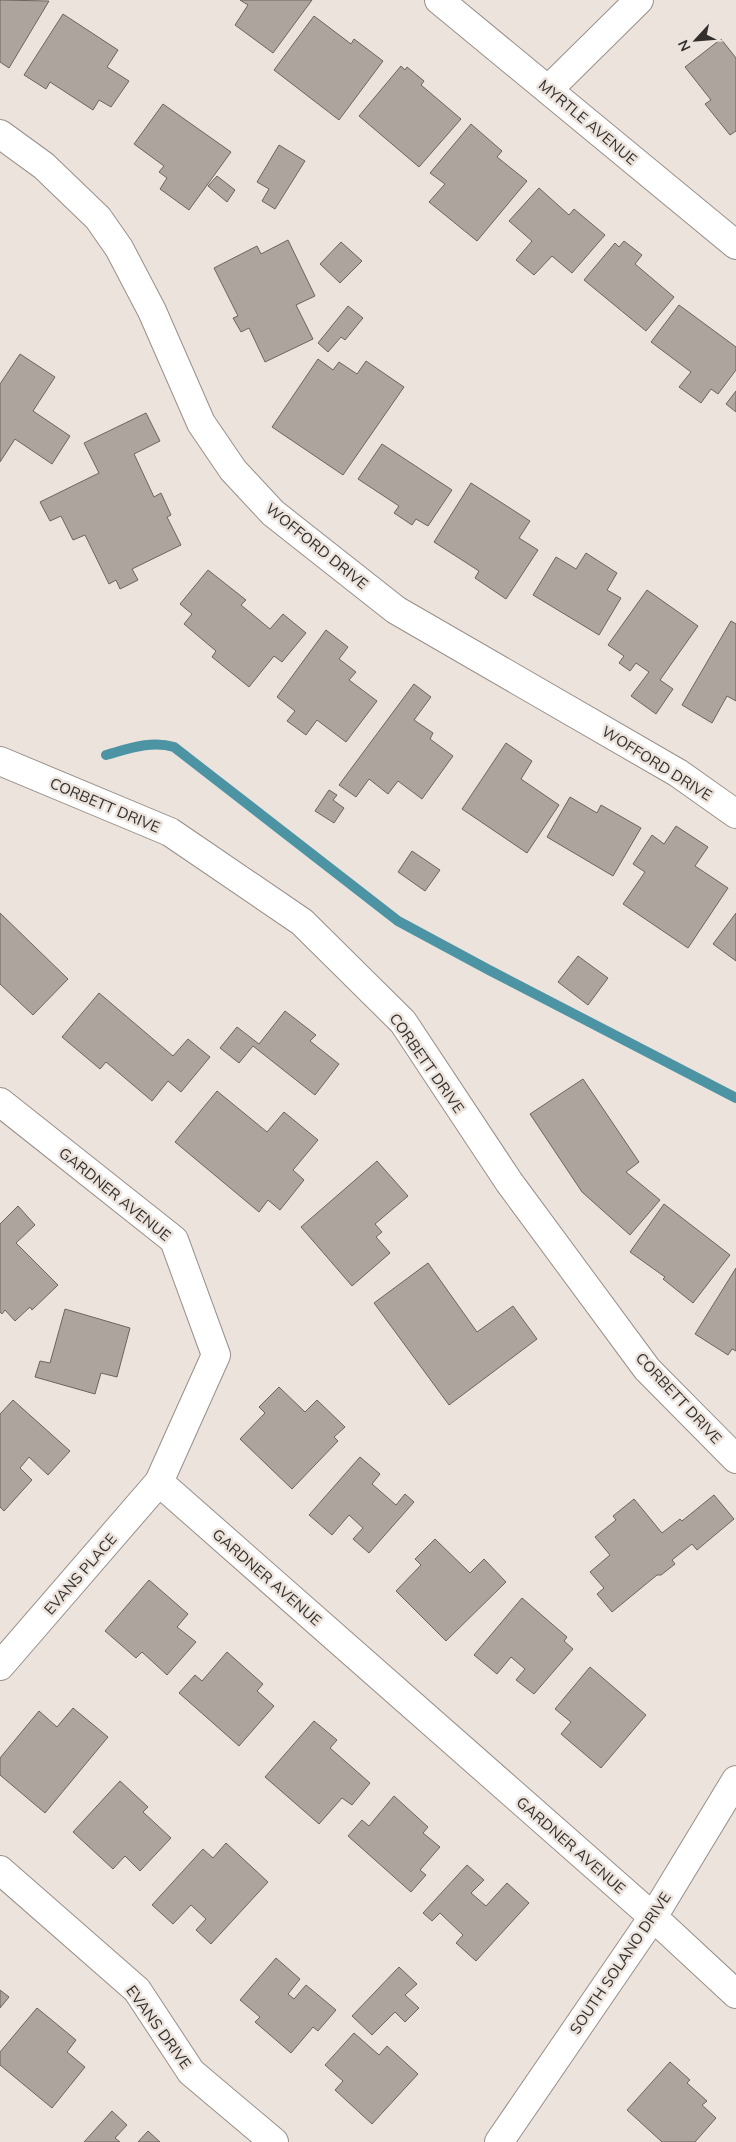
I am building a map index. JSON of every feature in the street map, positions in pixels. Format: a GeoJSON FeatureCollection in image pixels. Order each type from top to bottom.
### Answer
{"type":"FeatureCollection","features":[{"type":"Feature","properties":{"kind":"street","name":"MYRTLE AVENUE"},"geometry":{"type":"LineString","coordinates":[[439,0],[736,245]]}},
{"type":"Feature","properties":{"kind":"street"},"geometry":{"type":"LineString","coordinates":[[548,90],[638,0]]}},
{"type":"Feature","properties":{"kind":"street","name":"WOFFORD DRIVE"},"geometry":{"type":"LineString","coordinates":[[0,134],[44,166],[71,190],[103,226],[119,248],[152,312],[201,423],[233,470],[273,513],[396,610],[678,773],[736,814]]}},
{"type":"Feature","properties":{"kind":"street","name":"CORBETT DRIVE"},"geometry":{"type":"LineString","coordinates":[[0,761],[170,832],[302,922],[403,1022],[509,1182],[647,1369],[736,1459]]}},
{"type":"Feature","properties":{"kind":"street","name":"GARDNER AVENUE"},"geometry":{"type":"LineString","coordinates":[[0,1102],[174,1240],[216,1355],[160,1482],[653,1918],[736,1994]]}},
{"type":"Feature","properties":{"kind":"street","name":"EVANS PLACE"},"geometry":{"type":"LineString","coordinates":[[0,1666],[160,1482]]}},
{"type":"Feature","properties":{"kind":"street","name":"SOUTH SOLANO DRIVE"},"geometry":{"type":"LineString","coordinates":[[499,2142],[653,1918],[736,1780]]}},
{"type":"Feature","properties":{"kind":"street","name":"EVANS DRIVE"},"geometry":{"type":"LineString","coordinates":[[0,1870],[136,1990],[191,2072],[274,2142]]}},
{"type":"Feature","properties":{"kind":"building"},"geometry":{"type":"Polygon","coordinates":[[[0,0],[49,1],[9,68],[0,62],[0,0]]]}},
{"type":"Feature","properties":{"kind":"building"},"geometry":{"type":"Polygon","coordinates":[[[240,0],[312,0],[273,53],[235,25],[248,5],[240,0]]]}},
{"type":"Feature","properties":{"kind":"building"},"geometry":{"type":"Polygon","coordinates":[[[63,14],[118,50],[107,67],[129,81],[111,107],[99,100],[93,110],[50,82],[46,89],[24,75],[63,14]]]}},
{"type":"Feature","properties":{"kind":"building"},"geometry":{"type":"Polygon","coordinates":[[[314,16],[351,44],[354,39],[383,61],[339,120],[274,70],[314,16]]]}},
{"type":"Feature","properties":{"kind":"building"},"geometry":{"type":"Polygon","coordinates":[[[721,39],[736,58],[736,131],[730,135],[705,104],[711,100],[685,67],[721,39]]]}},
{"type":"Feature","properties":{"kind":"building"},"geometry":{"type":"Polygon","coordinates":[[[401,66],[405,70],[407,67],[424,81],[421,85],[461,119],[419,167],[359,116],[401,66]]]}},
{"type":"Feature","properties":{"kind":"building"},"geometry":{"type":"Polygon","coordinates":[[[163,104],[231,152],[189,210],[160,189],[167,178],[159,172],[164,166],[134,144],[163,104]]]}},
{"type":"Feature","properties":{"kind":"building"},"geometry":{"type":"Polygon","coordinates":[[[471,124],[502,151],[497,157],[527,181],[477,241],[429,202],[445,184],[430,173],[471,124]]]}},
{"type":"Feature","properties":{"kind":"building"},"geometry":{"type":"Polygon","coordinates":[[[279,145],[305,161],[275,209],[262,201],[269,189],[257,182],[279,145]]]}},
{"type":"Feature","properties":{"kind":"building"},"geometry":{"type":"Polygon","coordinates":[[[217,176],[235,190],[227,202],[208,186],[217,176]]]}},
{"type":"Feature","properties":{"kind":"building"},"geometry":{"type":"Polygon","coordinates":[[[539,188],[569,215],[574,209],[605,235],[572,273],[552,256],[534,275],[516,260],[532,241],[509,221],[539,188]]]}},
{"type":"Feature","properties":{"kind":"building"},"geometry":{"type":"Polygon","coordinates":[[[288,240],[315,296],[296,305],[313,339],[265,362],[249,328],[241,332],[233,318],[238,316],[214,268],[257,246],[261,254],[288,240]]]}},
{"type":"Feature","properties":{"kind":"building"},"geometry":{"type":"Polygon","coordinates":[[[624,241],[642,255],[635,264],[674,297],[646,331],[584,280],[615,243],[619,247],[624,241]]]}},
{"type":"Feature","properties":{"kind":"building"},"geometry":{"type":"Polygon","coordinates":[[[341,242],[362,261],[340,283],[320,264],[341,242]]]}},
{"type":"Feature","properties":{"kind":"building"},"geometry":{"type":"Polygon","coordinates":[[[679,305],[736,347],[736,370],[718,394],[711,389],[701,403],[679,387],[691,372],[651,342],[679,305]]]}},
{"type":"Feature","properties":{"kind":"building"},"geometry":{"type":"Polygon","coordinates":[[[348,306],[363,318],[345,340],[341,337],[328,352],[318,343],[348,306]]]}},
{"type":"Feature","properties":{"kind":"building"},"geometry":{"type":"Polygon","coordinates":[[[20,354],[55,377],[33,411],[70,436],[52,464],[15,439],[0,462],[0,384],[20,354]]]}},
{"type":"Feature","properties":{"kind":"building"},"geometry":{"type":"Polygon","coordinates":[[[318,359],[333,370],[339,362],[357,374],[366,361],[404,387],[343,475],[272,427],[318,359]]]}},
{"type":"Feature","properties":{"kind":"building"},"geometry":{"type":"Polygon","coordinates":[[[736,391],[736,412],[726,404],[736,391]]]}},
{"type":"Feature","properties":{"kind":"building"},"geometry":{"type":"Polygon","coordinates":[[[146,413],[160,441],[134,454],[154,497],[161,493],[171,515],[167,517],[181,545],[132,569],[138,580],[120,589],[116,580],[109,584],[85,535],[73,540],[61,516],[50,521],[40,502],[99,473],[84,443],[146,413]]]}},
{"type":"Feature","properties":{"kind":"building"},"geometry":{"type":"Polygon","coordinates":[[[382,444],[452,490],[428,526],[416,519],[412,525],[394,513],[399,506],[358,479],[382,444]]]}},
{"type":"Feature","properties":{"kind":"building"},"geometry":{"type":"Polygon","coordinates":[[[471,483],[530,521],[519,538],[538,550],[506,599],[475,578],[479,571],[434,542],[471,483]]]}},
{"type":"Feature","properties":{"kind":"building"},"geometry":{"type":"Polygon","coordinates":[[[586,553],[617,573],[607,590],[621,598],[599,635],[533,595],[556,557],[576,569],[586,553]]]}},
{"type":"Feature","properties":{"kind":"building"},"geometry":{"type":"Polygon","coordinates":[[[208,570],[246,600],[241,605],[270,629],[283,614],[306,633],[282,662],[274,656],[249,687],[212,657],[216,651],[184,624],[192,614],[180,604],[208,570]]]}},
{"type":"Feature","properties":{"kind":"building"},"geometry":{"type":"Polygon","coordinates":[[[647,590],[698,626],[660,680],[673,689],[656,714],[631,696],[649,672],[636,663],[630,671],[619,663],[624,656],[608,645],[647,590]]]}},
{"type":"Feature","properties":{"kind":"building"},"geometry":{"type":"Polygon","coordinates":[[[731,621],[736,624],[736,701],[727,696],[712,723],[682,705],[731,621]]]}},
{"type":"Feature","properties":{"kind":"building"},"geometry":{"type":"Polygon","coordinates":[[[326,630],[348,647],[339,659],[356,672],[349,680],[377,701],[346,742],[317,720],[306,735],[287,721],[295,711],[277,697],[326,630]]]}},
{"type":"Feature","properties":{"kind":"building"},"geometry":{"type":"Polygon","coordinates":[[[414,684],[431,697],[414,720],[433,733],[430,739],[453,756],[422,799],[398,781],[388,794],[369,779],[356,797],[339,785],[414,684]]]}},
{"type":"Feature","properties":{"kind":"building"},"geometry":{"type":"Polygon","coordinates":[[[506,743],[532,761],[521,779],[559,805],[527,853],[462,809],[506,743]]]}},
{"type":"Feature","properties":{"kind":"building"},"geometry":{"type":"Polygon","coordinates":[[[329,790],[337,795],[333,800],[344,808],[334,823],[315,811],[329,790]]]}},
{"type":"Feature","properties":{"kind":"building"},"geometry":{"type":"Polygon","coordinates":[[[570,797],[597,813],[601,805],[641,828],[613,876],[547,837],[570,797]]]}},
{"type":"Feature","properties":{"kind":"building"},"geometry":{"type":"Polygon","coordinates":[[[676,826],[708,847],[695,866],[728,888],[688,948],[623,904],[645,872],[633,864],[652,835],[664,844],[676,826]]]}},
{"type":"Feature","properties":{"kind":"building"},"geometry":{"type":"Polygon","coordinates":[[[412,851],[440,870],[425,891],[398,872],[412,851]]]}},
{"type":"Feature","properties":{"kind":"building"},"geometry":{"type":"Polygon","coordinates":[[[0,913],[68,979],[33,1015],[0,984],[0,913]]]}},
{"type":"Feature","properties":{"kind":"building"},"geometry":{"type":"Polygon","coordinates":[[[736,913],[736,961],[713,944],[736,913]]]}},
{"type":"Feature","properties":{"kind":"building"},"geometry":{"type":"Polygon","coordinates":[[[578,956],[608,978],[588,1005],[558,982],[578,956]]]}},
{"type":"Feature","properties":{"kind":"building"},"geometry":{"type":"Polygon","coordinates":[[[99,993],[173,1056],[188,1039],[210,1057],[181,1092],[168,1081],[152,1101],[106,1062],[100,1069],[62,1037],[99,993]]]}},
{"type":"Feature","properties":{"kind":"building"},"geometry":{"type":"Polygon","coordinates":[[[285,1011],[316,1035],[310,1041],[339,1064],[315,1095],[253,1046],[239,1063],[220,1048],[237,1027],[259,1044],[285,1011]]]}},
{"type":"Feature","properties":{"kind":"building"},"geometry":{"type":"Polygon","coordinates":[[[583,1079],[639,1162],[626,1172],[660,1200],[630,1235],[582,1192],[530,1114],[583,1079]]]}},
{"type":"Feature","properties":{"kind":"building"},"geometry":{"type":"Polygon","coordinates":[[[217,1091],[267,1132],[284,1112],[318,1140],[293,1170],[304,1180],[280,1210],[268,1200],[259,1212],[175,1142],[217,1091]]]}},
{"type":"Feature","properties":{"kind":"building"},"geometry":{"type":"Polygon","coordinates":[[[377,1161],[408,1196],[375,1224],[382,1232],[376,1237],[390,1253],[352,1286],[301,1227],[377,1161]]]}},
{"type":"Feature","properties":{"kind":"building"},"geometry":{"type":"Polygon","coordinates":[[[664,1204],[730,1255],[693,1303],[663,1279],[665,1277],[630,1252],[664,1204]]]}},
{"type":"Feature","properties":{"kind":"building"},"geometry":{"type":"Polygon","coordinates":[[[18,1206],[35,1225],[16,1243],[58,1285],[32,1310],[30,1307],[15,1321],[5,1310],[2,1314],[0,1312],[0,1224],[18,1206]]]}},
{"type":"Feature","properties":{"kind":"building"},"geometry":{"type":"Polygon","coordinates":[[[428,1263],[477,1332],[513,1306],[537,1339],[449,1405],[374,1303],[428,1263]]]}},
{"type":"Feature","properties":{"kind":"building"},"geometry":{"type":"Polygon","coordinates":[[[736,1268],[736,1351],[732,1349],[728,1355],[695,1334],[736,1268]]]}},
{"type":"Feature","properties":{"kind":"building"},"geometry":{"type":"Polygon","coordinates":[[[65,1309],[130,1328],[117,1377],[101,1373],[95,1394],[35,1377],[40,1361],[50,1363],[65,1309]]]}},
{"type":"Feature","properties":{"kind":"building"},"geometry":{"type":"Polygon","coordinates":[[[279,1387],[305,1412],[317,1400],[345,1427],[334,1437],[338,1441],[292,1489],[240,1439],[265,1413],[259,1407],[279,1387]]]}},
{"type":"Feature","properties":{"kind":"building"},"geometry":{"type":"Polygon","coordinates":[[[13,1400],[70,1451],[48,1475],[29,1457],[20,1468],[32,1480],[4,1511],[0,1507],[0,1414],[13,1400]]]}},
{"type":"Feature","properties":{"kind":"building"},"geometry":{"type":"Polygon","coordinates":[[[360,1457],[380,1474],[372,1484],[396,1505],[405,1494],[414,1502],[369,1553],[353,1539],[363,1528],[349,1515],[332,1535],[309,1515],[360,1457]]]}},
{"type":"Feature","properties":{"kind":"building"},"geometry":{"type":"Polygon","coordinates":[[[714,1495],[734,1519],[697,1550],[692,1544],[672,1560],[675,1564],[661,1575],[657,1575],[612,1612],[597,1594],[604,1588],[590,1572],[610,1555],[595,1537],[616,1520],[613,1516],[634,1499],[662,1533],[680,1519],[682,1521],[714,1495]]]}},
{"type":"Feature","properties":{"kind":"building"},"geometry":{"type":"Polygon","coordinates":[[[435,1539],[470,1573],[484,1559],[506,1582],[446,1641],[396,1591],[421,1565],[415,1559],[435,1539]]]}},
{"type":"Feature","properties":{"kind":"building"},"geometry":{"type":"Polygon","coordinates":[[[149,1580],[188,1614],[177,1627],[196,1642],[167,1675],[142,1652],[136,1658],[105,1631],[149,1580]]]}},
{"type":"Feature","properties":{"kind":"building"},"geometry":{"type":"Polygon","coordinates":[[[522,1598],[567,1637],[564,1641],[573,1649],[534,1694],[516,1680],[525,1669],[511,1657],[497,1674],[474,1655],[522,1598]]]}},
{"type":"Feature","properties":{"kind":"building"},"geometry":{"type":"Polygon","coordinates":[[[227,1652],[263,1684],[257,1691],[274,1706],[239,1746],[179,1693],[195,1675],[202,1681],[227,1652]]]}},
{"type":"Feature","properties":{"kind":"building"},"geometry":{"type":"Polygon","coordinates":[[[590,1667],[646,1715],[601,1768],[561,1734],[571,1722],[555,1709],[590,1667]]]}},
{"type":"Feature","properties":{"kind":"building"},"geometry":{"type":"Polygon","coordinates":[[[73,1708],[108,1737],[45,1813],[0,1775],[0,1758],[39,1711],[57,1727],[73,1708]]]}},
{"type":"Feature","properties":{"kind":"building"},"geometry":{"type":"Polygon","coordinates":[[[314,1721],[337,1740],[330,1748],[370,1783],[352,1805],[342,1798],[319,1824],[265,1777],[314,1721]]]}},
{"type":"Feature","properties":{"kind":"building"},"geometry":{"type":"Polygon","coordinates":[[[120,1781],[148,1807],[143,1812],[171,1838],[140,1871],[125,1856],[113,1869],[73,1832],[120,1781]]]}},
{"type":"Feature","properties":{"kind":"building"},"geometry":{"type":"Polygon","coordinates":[[[394,1796],[428,1827],[423,1833],[440,1847],[420,1870],[426,1875],[411,1892],[348,1836],[362,1820],[369,1826],[394,1796]]]}},
{"type":"Feature","properties":{"kind":"building"},"geometry":{"type":"Polygon","coordinates":[[[226,1843],[268,1882],[211,1944],[196,1930],[206,1919],[191,1905],[173,1924],[152,1905],[203,1849],[213,1858],[226,1843]]]}},
{"type":"Feature","properties":{"kind":"building"},"geometry":{"type":"Polygon","coordinates":[[[467,1865],[484,1880],[471,1893],[486,1906],[507,1883],[529,1903],[476,1961],[456,1943],[463,1935],[440,1913],[432,1921],[423,1913],[467,1865]]]}},
{"type":"Feature","properties":{"kind":"building"},"geometry":{"type":"Polygon","coordinates":[[[276,1958],[300,1979],[288,1994],[294,1999],[306,1985],[336,2010],[318,2031],[313,2027],[291,2053],[255,2022],[260,2017],[240,2000],[276,1958]]]}},
{"type":"Feature","properties":{"kind":"building"},"geometry":{"type":"Polygon","coordinates":[[[399,1967],[417,1984],[405,1995],[419,2008],[405,2022],[395,2012],[372,2035],[352,2016],[399,1967]]]}},
{"type":"Feature","properties":{"kind":"building"},"geometry":{"type":"Polygon","coordinates":[[[0,1990],[9,1997],[0,2008],[0,1990]]]}},
{"type":"Feature","properties":{"kind":"building"},"geometry":{"type":"Polygon","coordinates":[[[37,2008],[76,2040],[67,2052],[85,2067],[52,2108],[0,2065],[0,2052],[37,2008]]]}},
{"type":"Feature","properties":{"kind":"building"},"geometry":{"type":"Polygon","coordinates":[[[354,2033],[379,2055],[387,2046],[418,2074],[372,2124],[335,2090],[343,2081],[325,2065],[354,2033]]]}},
{"type":"Feature","properties":{"kind":"building"},"geometry":{"type":"Polygon","coordinates":[[[670,2062],[690,2080],[687,2083],[707,2101],[702,2105],[716,2118],[695,2142],[662,2142],[627,2110],[670,2062]]]}},
{"type":"Feature","properties":{"kind":"building"},"geometry":{"type":"Polygon","coordinates":[[[112,2111],[127,2125],[115,2138],[120,2142],[84,2142],[112,2111]]]}},
{"type":"Feature","properties":{"kind":"building"},"geometry":{"type":"Polygon","coordinates":[[[148,2131],[160,2142],[138,2142],[148,2131]]]}},
{"type":"Feature","properties":{"kind":"waterway"},"geometry":{"type":"LineString","coordinates":[[106,755],[148,745],[157,744],[174,747],[398,921],[736,1098]]}}]}
